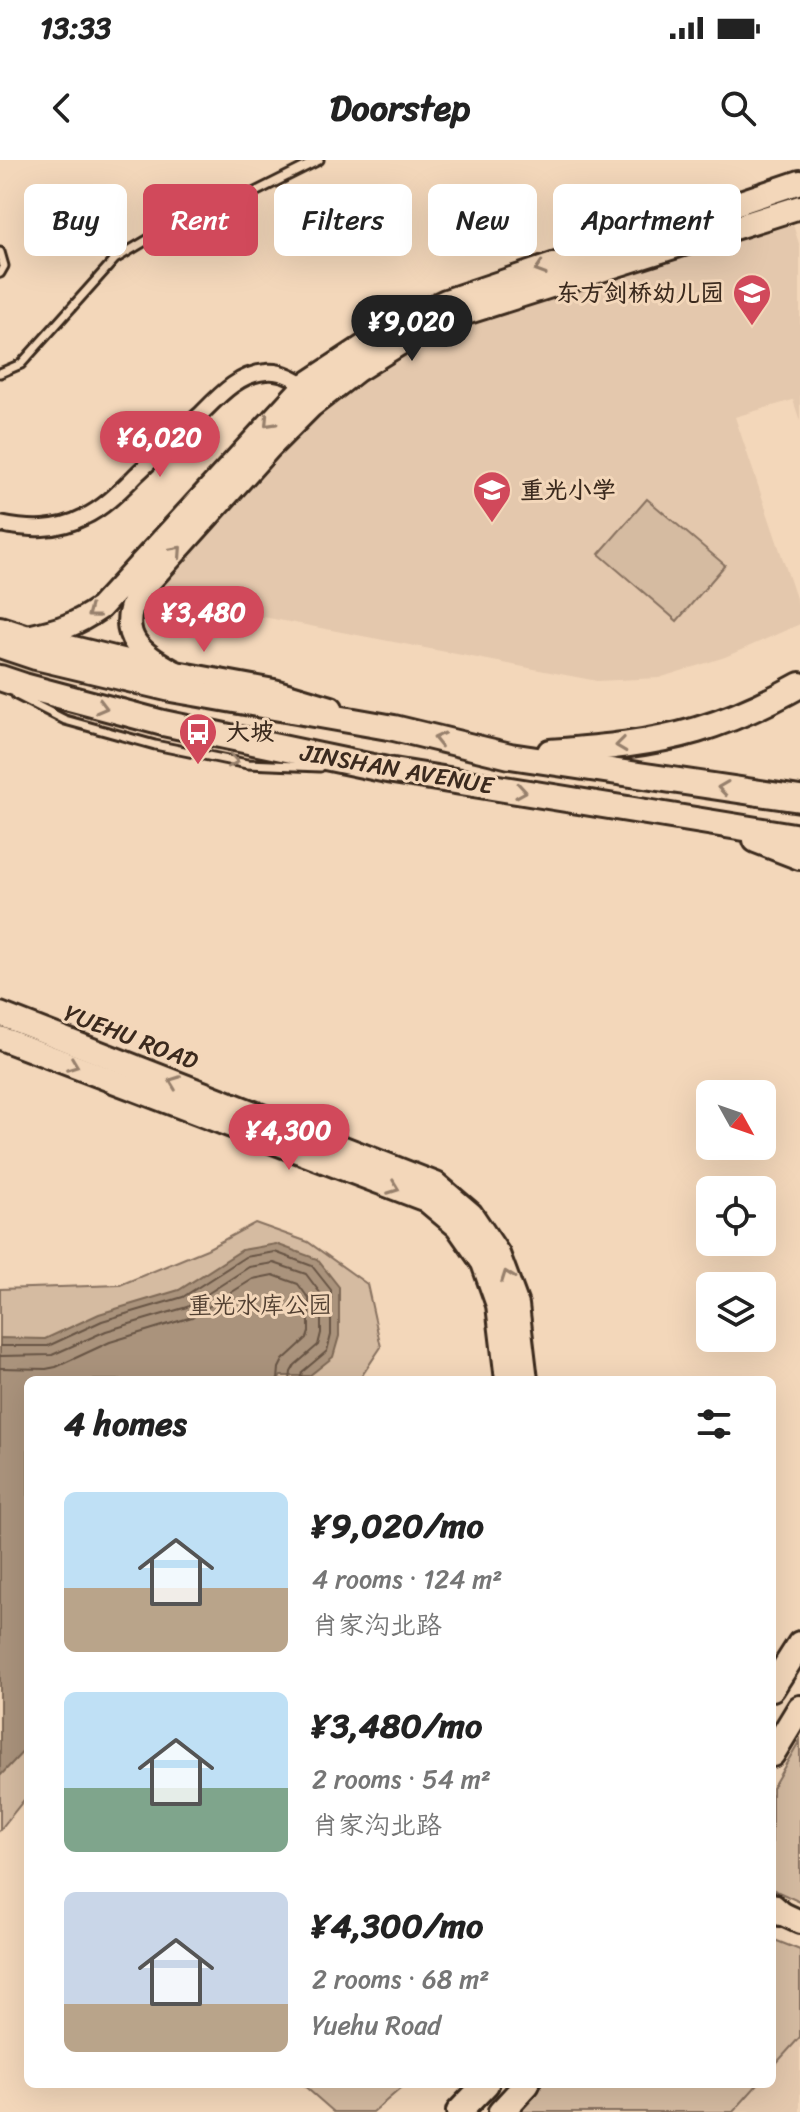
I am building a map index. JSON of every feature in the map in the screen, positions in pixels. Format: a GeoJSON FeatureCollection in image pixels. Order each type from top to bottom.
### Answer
{"type":"FeatureCollection","features":[{"type":"Feature","properties":{"kind":"main road"},"geometry":{"type":"LineString","coordinates":[[28,637],[79,622],[100,608],[313,391],[398,324],[446,301],[800,182]]}},
{"type":"Feature","properties":{"kind":"main road"},"geometry":{"type":"LineString","coordinates":[[176,673],[152,660],[140,649],[128,623],[129,610],[137,595],[270,447],[313,391],[356,371],[407,339],[453,317],[800,207]]}},
{"type":"Feature","properties":{"kind":"main road"},"geometry":{"type":"LineString","coordinates":[[0,628],[176,673],[274,691],[394,728]]}},
{"type":"Feature","properties":{"kind":"main road","name":"JINSHAN AVENUE"},"geometry":{"type":"LineString","coordinates":[[0,645],[36,657],[171,689],[394,728],[510,756],[800,799]]}},
{"type":"Feature","properties":{"kind":"main road"},"geometry":{"type":"LineString","coordinates":[[510,756],[642,742],[697,730],[748,711],[800,685]]}},
{"type":"Feature","properties":{"kind":"main road","name":"JINSHAN AVENUE"},"geometry":{"type":"LineString","coordinates":[[6,686],[24,686],[163,723],[387,770],[800,837]]}},
{"type":"Feature","properties":{"kind":"main road"},"geometry":{"type":"LineString","coordinates":[[704,822],[800,857]]}},
{"type":"Feature","properties":{"kind":"main road","name":"YUEHU ROAD"},"geometry":{"type":"LineString","coordinates":[[0,1014],[436,1184],[471,1214],[498,1254],[517,1305],[526,1376]]}},
{"type":"Feature","properties":{"kind":"main road","name":"YUEHU ROAD"},"geometry":{"type":"LineString","coordinates":[[0,1038],[426,1200],[457,1226],[483,1263],[498,1305],[507,1376]]}},
{"type":"Feature","properties":{"kind":"main road"},"geometry":{"type":"LineString","coordinates":[[776,1682],[797,1651]]}},
{"type":"Feature","properties":{"kind":"main road"},"geometry":{"type":"LineString","coordinates":[[776,1692],[797,1651]]}},
{"type":"Feature","properties":{"kind":"main road"},"geometry":{"type":"LineString","coordinates":[[776,1747],[800,1708]]}},
{"type":"Feature","properties":{"kind":"main road"},"geometry":{"type":"LineString","coordinates":[[779,1915],[800,1934]]}},
{"type":"Feature","properties":{"kind":"main road"},"geometry":{"type":"LineString","coordinates":[[459,2112],[482,2088]]}},
{"type":"Feature","properties":{"kind":"main road"},"geometry":{"type":"LineString","coordinates":[[501,2112],[523,2088]]}},
{"type":"Feature","properties":{"kind":"street"},"geometry":{"type":"LineString","coordinates":[[0,524],[42,529],[86,517],[123,488],[224,391],[250,376],[275,372],[287,375],[313,391]]}},
{"type":"Feature","properties":{"kind":"lane"},"geometry":{"type":"LineString","coordinates":[[0,373],[21,364],[115,259],[164,230],[185,225],[223,208],[319,160]]}},
{"type":"Feature","properties":{"kind":"lane"},"geometry":{"type":"LineString","coordinates":[[0,252],[4,266],[0,273]]}},
{"type":"Feature","properties":{"kind":"shaded area","name":"重光小学"},"geometry":{"type":"Polygon","coordinates":[[[791,218],[800,247],[800,421],[793,400],[735,417],[800,610],[800,624],[725,657],[659,678],[597,681],[148,595],[277,453],[362,380],[411,349],[456,327],[674,256],[741,256],[741,234],[791,218]]]}},
{"type":"Feature","properties":{"kind":"shaded area"},"geometry":{"type":"Polygon","coordinates":[[[800,2037],[800,2112],[733,2112],[754,2088],[776,2088],[776,2064],[800,2037]]]}},
{"type":"Feature","properties":{"kind":"green space"},"geometry":{"type":"Polygon","coordinates":[[[647,499],[725,565],[677,621],[599,554],[647,499]]]}},
{"type":"Feature","properties":{"kind":"green space","name":"重光水库公园"},"geometry":{"type":"Polygon","coordinates":[[[255,1223],[308,1242],[367,1284],[381,1347],[362,1376],[24,1376],[24,1800],[0,1830],[0,1289],[120,1285],[207,1249],[255,1223]]]}},
{"type":"Feature","properties":{"kind":"green space"},"geometry":{"type":"Polygon","coordinates":[[[800,1740],[800,1902],[776,1891],[776,1781],[800,1740]]]}},
{"type":"Feature","properties":{"kind":"green space"},"geometry":{"type":"Polygon","coordinates":[[[776,1941],[800,1950],[800,2037],[776,2064],[776,1941]]]}},
{"type":"Feature","properties":{"kind":"green space"},"geometry":{"type":"Polygon","coordinates":[[[307,2088],[401,2088],[373,2112],[334,2112],[307,2088]]]}},
{"type":"Feature","properties":{"kind":"green space"},"geometry":{"type":"Polygon","coordinates":[[[533,2088],[754,2088],[733,2112],[510,2112],[533,2088]]]}},
{"type":"Feature","properties":{"kind":"water","name":"重光水库公园"},"geometry":{"type":"Polygon","coordinates":[[[276,1244],[317,1259],[339,1287],[339,1336],[333,1357],[309,1376],[24,1376],[24,1750],[0,1776],[0,1338],[45,1339],[99,1314],[179,1290],[242,1250],[276,1244]]]}},
{"type":"Feature","properties":{"kind":"place","name":"东方剑桥幼儿园"},"geometry":{"type":"Point","coordinates":[752,327]}},
{"type":"Feature","properties":{"kind":"place","name":"重光小学"},"geometry":{"type":"Point","coordinates":[492,524]}},
{"type":"Feature","properties":{"kind":"place","name":"大坡"},"geometry":{"type":"Point","coordinates":[198,766]}}]}
